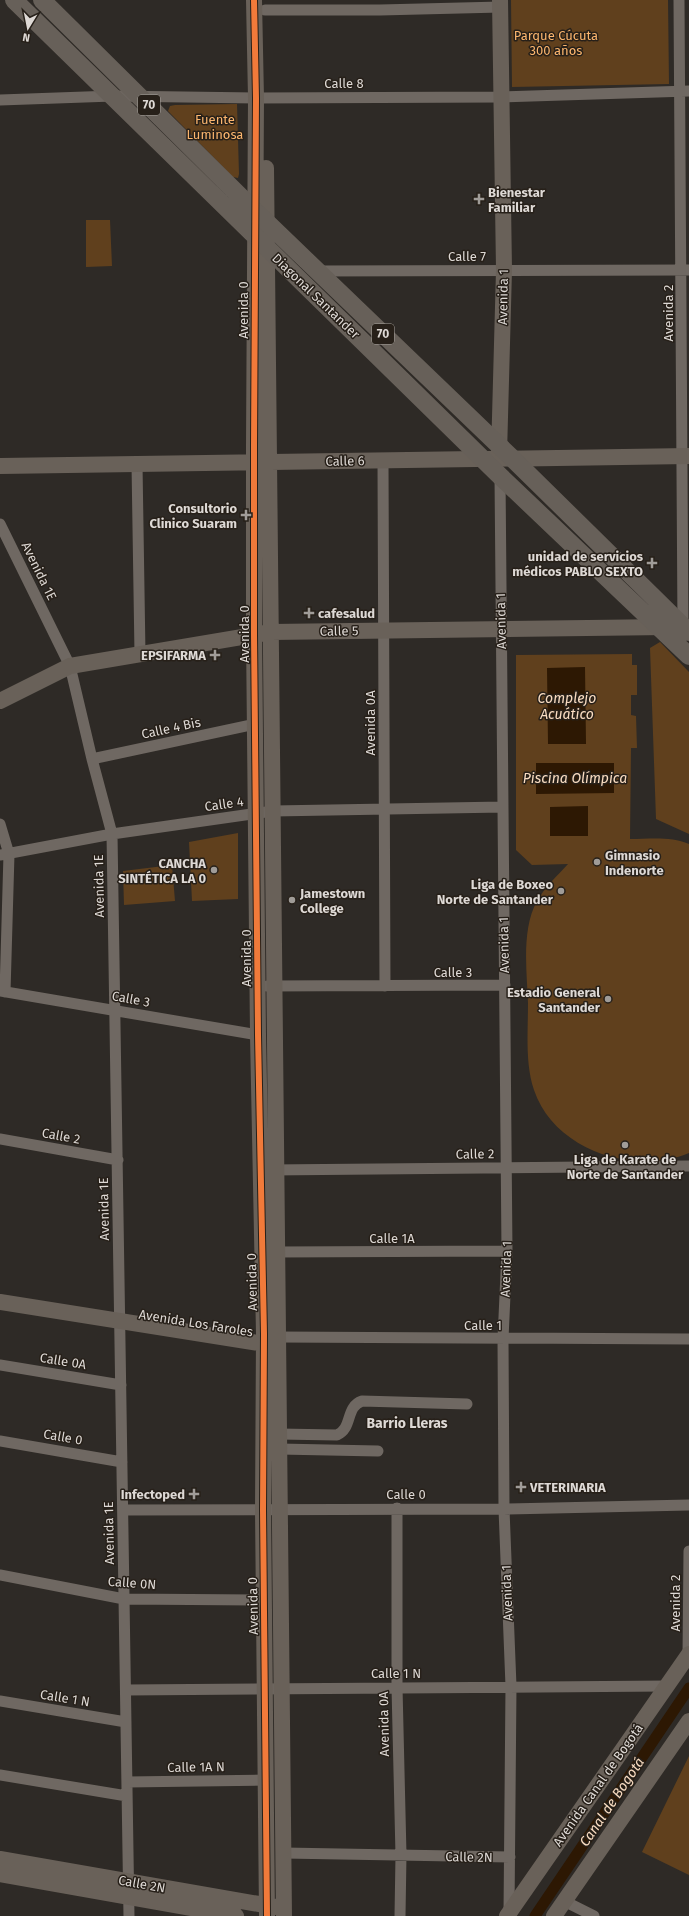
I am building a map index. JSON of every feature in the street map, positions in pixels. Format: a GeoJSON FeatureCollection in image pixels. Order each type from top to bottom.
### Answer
{"type":"FeatureCollection","features":[{"type":"Feature","properties":{"kind":"main road","name":"Diagonal Santander"},"geometry":{"type":"LineString","coordinates":[[14,0],[261,241],[499,460],[687,628]]}},
{"type":"Feature","properties":{"kind":"main road","name":"Diagonal Santander"},"geometry":{"type":"LineString","coordinates":[[42,0],[317,271],[658,627],[689,656]]}},
{"type":"Feature","properties":{"kind":"street"},"geometry":{"type":"LineString","coordinates":[[261,3],[380,10],[500,4]]}},
{"type":"Feature","properties":{"kind":"street","name":"Avenida 0"},"geometry":{"type":"LineString","coordinates":[[261,3],[261,462],[254,635],[257,813],[258,1035],[268,1170],[277,1252],[269,1338],[279,1441],[284,1912]]}},
{"type":"Feature","properties":{"kind":"street","name":"Avenida 1"},"geometry":{"type":"LineString","coordinates":[[500,4],[504,270],[499,460],[507,1251],[503,1339],[504,1509],[511,1686],[510,1857],[508,1915]]}},
{"type":"Feature","properties":{"kind":"street","name":"Avenida 2"},"geometry":{"type":"LineString","coordinates":[[683,6],[685,92],[687,628]]}},
{"type":"Feature","properties":{"kind":"street","name":"Calle 8"},"geometry":{"type":"LineString","coordinates":[[0,100],[113,96],[261,98],[502,96],[685,92]]}},
{"type":"Feature","properties":{"kind":"street","name":"Calle 7"},"geometry":{"type":"LineString","coordinates":[[317,271],[685,270]]}},
{"type":"Feature","properties":{"kind":"street","name":"Calle 6"},"geometry":{"type":"LineString","coordinates":[[0,466],[499,460],[686,456]]}},
{"type":"Feature","properties":{"kind":"street","name":"Avenida 0A"},"geometry":{"type":"LineString","coordinates":[[383,461],[385,986]]}},
{"type":"Feature","properties":{"kind":"street","name":"Avenida 0"},"geometry":{"type":"LineString","coordinates":[[261,462],[271,632],[274,986],[268,1170],[269,1338],[263,1510],[267,1911]]}},
{"type":"Feature","properties":{"kind":"street"},"geometry":{"type":"LineString","coordinates":[[136,464],[140,654]]}},
{"type":"Feature","properties":{"kind":"street","name":"Avenida 1E"},"geometry":{"type":"LineString","coordinates":[[0,524],[70,666],[92,759],[112,834],[116,1011],[129,1916]]}},
{"type":"Feature","properties":{"kind":"street","name":"Calle 5"},"geometry":{"type":"LineString","coordinates":[[0,701],[70,666],[271,632],[658,627],[687,628]]}},
{"type":"Feature","properties":{"kind":"street","name":"Calle 4 Bis"},"geometry":{"type":"LineString","coordinates":[[92,759],[256,724]]}},
{"type":"Feature","properties":{"kind":"street","name":"Calle 4"},"geometry":{"type":"LineString","coordinates":[[5,855],[112,834],[273,811],[503,807]]}},
{"type":"Feature","properties":{"kind":"street"},"geometry":{"type":"LineString","coordinates":[[0,824],[5,855],[3,991]]}},
{"type":"Feature","properties":{"kind":"street","name":"Calle 3"},"geometry":{"type":"LineString","coordinates":[[258,986],[505,986]]}},
{"type":"Feature","properties":{"kind":"street","name":"Calle 3"},"geometry":{"type":"LineString","coordinates":[[3,991],[258,1035]]}},
{"type":"Feature","properties":{"kind":"street","name":"Calle 2"},"geometry":{"type":"LineString","coordinates":[[0,1139],[118,1160]]}},
{"type":"Feature","properties":{"kind":"street","name":"Calle 2"},"geometry":{"type":"LineString","coordinates":[[268,1170],[689,1166]]}},
{"type":"Feature","properties":{"kind":"street","name":"Calle 1A"},"geometry":{"type":"LineString","coordinates":[[277,1252],[507,1251]]}},
{"type":"Feature","properties":{"kind":"street","name":"Avenida Los Faroles"},"geometry":{"type":"LineString","coordinates":[[0,1291],[120,1315],[269,1338]]}},
{"type":"Feature","properties":{"kind":"street","name":"Avenida Los Faroles"},"geometry":{"type":"LineString","coordinates":[[0,1302],[120,1315]]}},
{"type":"Feature","properties":{"kind":"street","name":"Calle 1"},"geometry":{"type":"LineString","coordinates":[[269,1338],[689,1339]]}},
{"type":"Feature","properties":{"kind":"street","name":"Calle 0A"},"geometry":{"type":"LineString","coordinates":[[0,1365],[121,1385]]}},
{"type":"Feature","properties":{"kind":"street"},"geometry":{"type":"LineString","coordinates":[[279,1441],[337,1435],[343,1432],[346,1427],[351,1410],[355,1404],[362,1401],[467,1404]]}},
{"type":"Feature","properties":{"kind":"street","name":"Calle 0"},"geometry":{"type":"LineString","coordinates":[[0,1440],[122,1462]]}},
{"type":"Feature","properties":{"kind":"street"},"geometry":{"type":"LineString","coordinates":[[279,1441],[378,1451]]}},
{"type":"Feature","properties":{"kind":"street","name":"Calle 0"},"geometry":{"type":"LineString","coordinates":[[123,1510],[397,1508],[504,1509],[689,1505]]}},
{"type":"Feature","properties":{"kind":"street","name":"Avenida 0A"},"geometry":{"type":"LineString","coordinates":[[397,1508],[397,1687],[401,1855],[400,1916]]}},
{"type":"Feature","properties":{"kind":"street","name":"Avenida 2"},"geometry":{"type":"LineString","coordinates":[[689,1551],[689,1655]]}},
{"type":"Feature","properties":{"kind":"street","name":"Calle 0N"},"geometry":{"type":"LineString","coordinates":[[0,1575],[124,1599],[264,1600]]}},
{"type":"Feature","properties":{"kind":"street","name":"Avenida Canal de Bogotá"},"geometry":{"type":"LineString","coordinates":[[508,1915],[689,1655]]}},
{"type":"Feature","properties":{"kind":"street","name":"Calle 1 N"},"geometry":{"type":"LineString","coordinates":[[126,1690],[667,1686]]}},
{"type":"Feature","properties":{"kind":"street","name":"Calle 1 N"},"geometry":{"type":"LineString","coordinates":[[0,1701],[126,1722]]}},
{"type":"Feature","properties":{"kind":"street"},"geometry":{"type":"LineString","coordinates":[[554,1916],[689,1721]]}},
{"type":"Feature","properties":{"kind":"street"},"geometry":{"type":"LineString","coordinates":[[0,1775],[128,1796]]}},
{"type":"Feature","properties":{"kind":"street","name":"Calle 1A N"},"geometry":{"type":"LineString","coordinates":[[127,1782],[266,1780]]}},
{"type":"Feature","properties":{"kind":"street","name":"Calle 2N"},"geometry":{"type":"LineString","coordinates":[[284,1853],[510,1857]]}},
{"type":"Feature","properties":{"kind":"street","name":"Calle 2N"},"geometry":{"type":"LineString","coordinates":[[0,1859],[129,1889],[197,1913],[236,1916]]}},
{"type":"Feature","properties":{"kind":"street","name":"Calle 2N"},"geometry":{"type":"LineString","coordinates":[[0,1874],[129,1889],[267,1911],[284,1912]]}},
{"type":"Feature","properties":{"kind":"street"},"geometry":{"type":"LineString","coordinates":[[564,1901],[594,1916]]}},
{"type":"Feature","properties":{"kind":"green space","name":"Parque Cúcuta 300 años"},"geometry":{"type":"Polygon","coordinates":[[[511,0],[668,0],[669,84],[512,87],[511,0]]]}},
{"type":"Feature","properties":{"kind":"green space","name":"Fuente Luminosa"},"geometry":{"type":"Polygon","coordinates":[[[237,104],[238,178],[233,177],[168,111],[170,106],[175,105],[237,104]]]}},
{"type":"Feature","properties":{"kind":"green space"},"geometry":{"type":"Polygon","coordinates":[[[86,220],[110,220],[112,266],[86,267],[86,220]]]}},
{"type":"Feature","properties":{"kind":"green space"},"geometry":{"type":"Polygon","coordinates":[[[660,642],[689,672],[689,834],[656,819],[650,648],[660,642]]]}},
{"type":"Feature","properties":{"kind":"green space","name":"Estadio General Santander"},"geometry":{"type":"Polygon","coordinates":[[[632,654],[632,665],[637,665],[637,695],[631,695],[631,715],[636,716],[637,748],[631,748],[630,839],[667,839],[682,841],[689,844],[689,1153],[667,1159],[644,1161],[621,1159],[598,1153],[577,1142],[559,1128],[544,1111],[534,1090],[528,1058],[526,965],[527,938],[532,912],[537,901],[551,882],[568,864],[532,865],[516,850],[516,655],[632,654]]]}},
{"type":"Feature","properties":{"kind":"green space","name":"CANCHA SINTÉTICA LA 0"},"geometry":{"type":"Polygon","coordinates":[[[238,833],[238,899],[192,901],[189,842],[238,833]]]}},
{"type":"Feature","properties":{"kind":"green space"},"geometry":{"type":"Polygon","coordinates":[[[172,865],[175,901],[124,905],[123,871],[172,865]]]}},
{"type":"Feature","properties":{"kind":"green space"},"geometry":{"type":"Polygon","coordinates":[[[689,1756],[689,1875],[642,1852],[689,1756]]]}},
{"type":"Feature","properties":{"kind":"water","name":"Complejo Acuático"},"geometry":{"type":"Polygon","coordinates":[[[585,667],[586,744],[548,744],[547,668],[585,667]]]}},
{"type":"Feature","properties":{"kind":"water","name":"Piscina Olímpica"},"geometry":{"type":"Polygon","coordinates":[[[536,763],[614,763],[614,793],[536,794],[536,763]]]}},
{"type":"Feature","properties":{"kind":"water"},"geometry":{"type":"Polygon","coordinates":[[[588,806],[588,836],[550,836],[550,807],[588,806]]]}},
{"type":"Feature","properties":{"kind":"waterway","name":"Canal de Bogotá"},"geometry":{"type":"LineString","coordinates":[[535,1916],[689,1688]]}},
{"type":"Feature","properties":{"kind":"cycle path"},"geometry":{"type":"LineString","coordinates":[[254,0],[256,98],[254,635],[258,1035],[264,1334],[263,1510],[267,1916]]}},
{"type":"Feature","properties":{"kind":"place","name":"Bienestar Familiar"},"geometry":{"type":"Point","coordinates":[479,199]}},
{"type":"Feature","properties":{"kind":"place","name":"Consultorio Clinico Suaram"},"geometry":{"type":"Point","coordinates":[246,515]}},
{"type":"Feature","properties":{"kind":"place","name":"unidad de servicios médicos PABLO SEXTO"},"geometry":{"type":"Point","coordinates":[652,563]}},
{"type":"Feature","properties":{"kind":"place","name":"cafesalud"},"geometry":{"type":"Point","coordinates":[309,613]}},
{"type":"Feature","properties":{"kind":"place","name":"EPSIFARMA"},"geometry":{"type":"Point","coordinates":[215,655]}},
{"type":"Feature","properties":{"kind":"place","name":"Gimnasio Indenorte"},"geometry":{"type":"Point","coordinates":[597,862]}},
{"type":"Feature","properties":{"kind":"place","name":"CANCHA SINTÉTICA LA 0"},"geometry":{"type":"Point","coordinates":[214,870]}},
{"type":"Feature","properties":{"kind":"place","name":"Liga de Boxeo Norte de Santander"},"geometry":{"type":"Point","coordinates":[561,891]}},
{"type":"Feature","properties":{"kind":"place","name":"Jamestown College"},"geometry":{"type":"Point","coordinates":[292,900]}},
{"type":"Feature","properties":{"kind":"place","name":"Estadio General Santander"},"geometry":{"type":"Point","coordinates":[608,999]}},
{"type":"Feature","properties":{"kind":"place","name":"Liga de Karate de Norte de Santander"},"geometry":{"type":"Point","coordinates":[625,1145]}},
{"type":"Feature","properties":{"kind":"place","name":"VETERINARIA"},"geometry":{"type":"Point","coordinates":[521,1487]}},
{"type":"Feature","properties":{"kind":"place","name":"Infectoped"},"geometry":{"type":"Point","coordinates":[194,1494]}},
{"type":"Feature","properties":{"kind":"district","name":"Barrio Lleras"},"geometry":{"type":"Point","coordinates":[407,1423]}}]}
